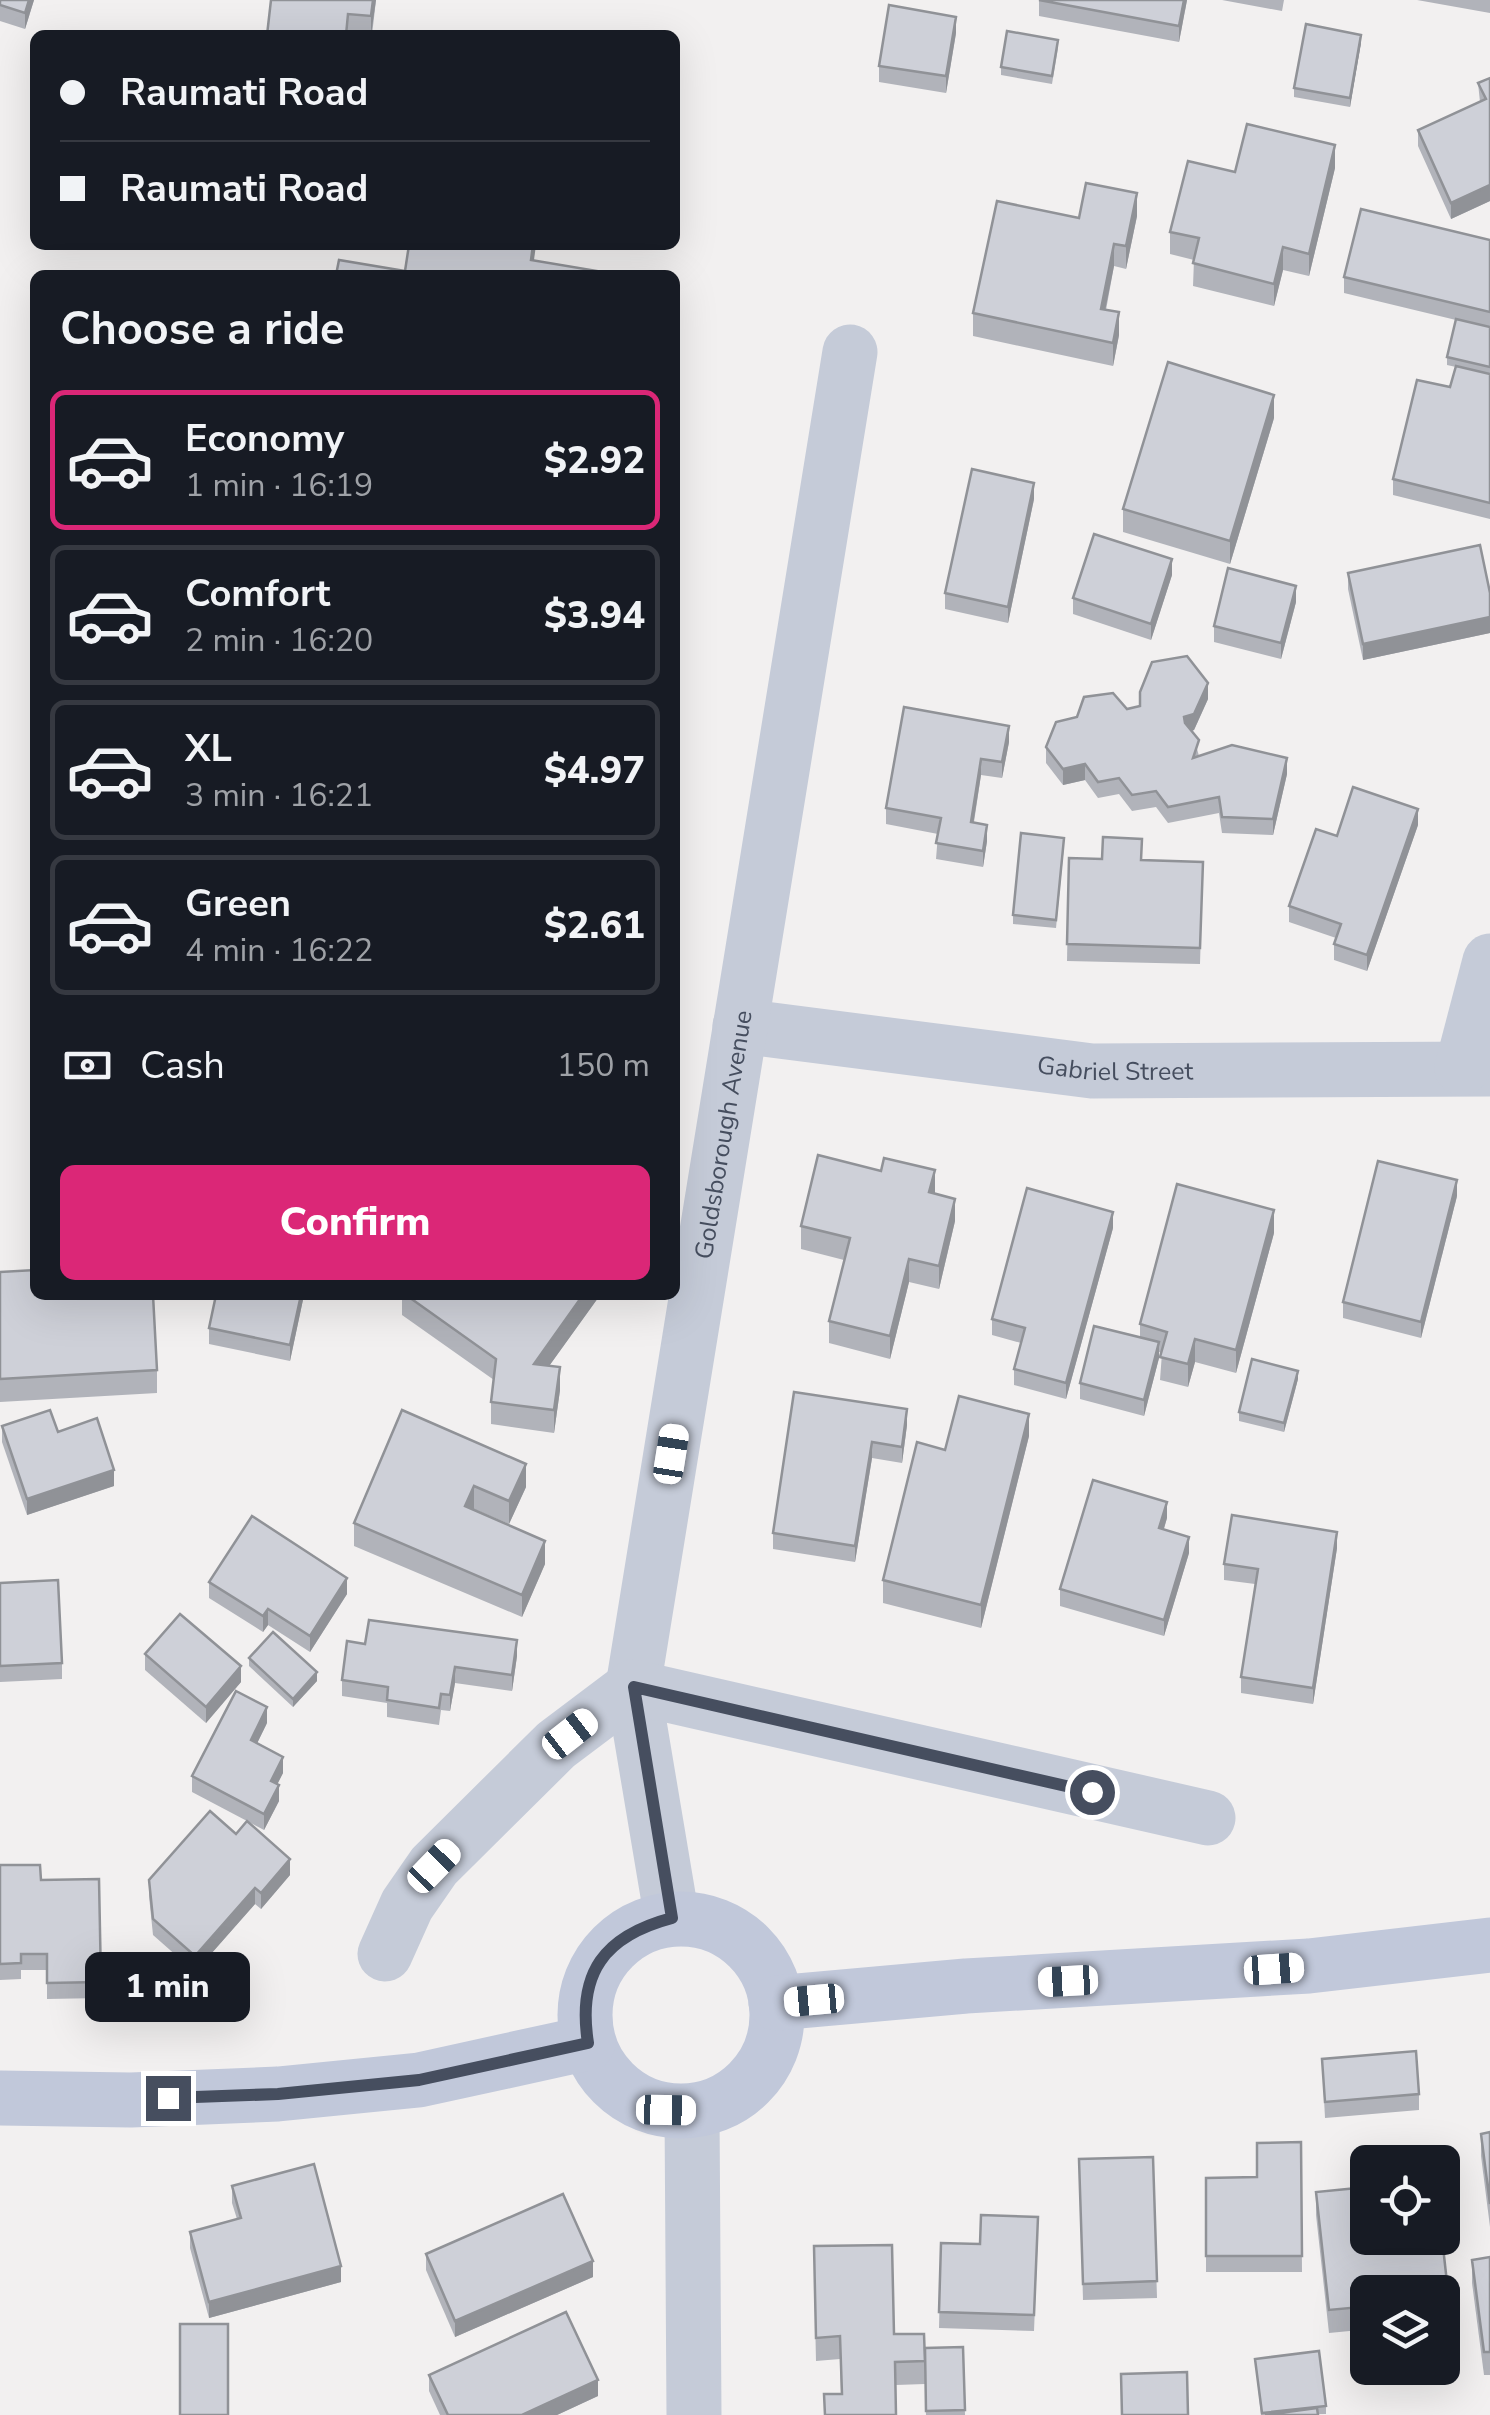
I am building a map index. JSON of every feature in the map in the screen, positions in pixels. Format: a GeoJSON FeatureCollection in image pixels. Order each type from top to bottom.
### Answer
{"type":"FeatureCollection","features":[{"type":"Feature","properties":{"kind":"main road"},"geometry":{"type":"LineString","coordinates":[[672,1918],[702,1920],[729,1931],[752,1949],[768,1974],[776,2003],[776,2033],[765,2062],[746,2085],[722,2102],[692,2110],[666,2110],[640,2102],[617,2088],[600,2068],[588,2043],[584,2015],[588,1987],[600,1961],[619,1940],[644,1926],[672,1918]]}},
{"type":"Feature","properties":{"kind":"main road"},"geometry":{"type":"LineString","coordinates":[[776,2003],[966,1986],[1309,1966],[1490,1945]]}},
{"type":"Feature","properties":{"kind":"main road"},"geometry":{"type":"LineString","coordinates":[[0,2098],[131,2100],[278,2094],[419,2080],[588,2043]]}},
{"type":"Feature","properties":{"kind":"street","name":"Goldsborough Avenue"},"geometry":{"type":"LineString","coordinates":[[672,1918],[634,1687],[850,352]]}},
{"type":"Feature","properties":{"kind":"street"},"geometry":{"type":"LineString","coordinates":[[1476,1068],[1490,961]]}},
{"type":"Feature","properties":{"kind":"street","name":"Gabriel Street"},"geometry":{"type":"LineString","coordinates":[[740,1026],[1092,1071],[1476,1068]]}},
{"type":"Feature","properties":{"kind":"street"},"geometry":{"type":"LineString","coordinates":[[384,1954],[407,1905],[434,1866],[556,1745],[634,1687],[1208,1818]]}},
{"type":"Feature","properties":{"kind":"street"},"geometry":{"type":"LineString","coordinates":[[692,2110],[694,2415]]}},
{"type":"Feature","properties":{"kind":"building"},"geometry":{"type":"Polygon","coordinates":[[[0,0],[29,0],[25,13],[0,5],[0,0]]]}},
{"type":"Feature","properties":{"kind":"building"},"geometry":{"type":"Polygon","coordinates":[[[271,0],[373,0],[371,16],[348,14],[346,30],[268,30],[271,0]]]}},
{"type":"Feature","properties":{"kind":"building"},"geometry":{"type":"Polygon","coordinates":[[[1039,0],[1184,0],[1179,26],[1039,0]]]}},
{"type":"Feature","properties":{"kind":"building"},"geometry":{"type":"Polygon","coordinates":[[[889,5],[956,17],[946,76],[879,66],[889,5]]]}},
{"type":"Feature","properties":{"kind":"building"},"geometry":{"type":"Polygon","coordinates":[[[1306,24],[1361,35],[1350,98],[1294,88],[1306,24]]]}},
{"type":"Feature","properties":{"kind":"building"},"geometry":{"type":"Polygon","coordinates":[[[1007,31],[1058,40],[1052,76],[1001,67],[1007,31]]]}},
{"type":"Feature","properties":{"kind":"building"},"geometry":{"type":"Polygon","coordinates":[[[1490,78],[1490,185],[1451,203],[1418,130],[1486,99],[1478,83],[1490,78]]]}},
{"type":"Feature","properties":{"kind":"building"},"geometry":{"type":"Polygon","coordinates":[[[1247,124],[1335,145],[1309,254],[1283,247],[1274,284],[1193,263],[1199,238],[1170,232],[1188,161],[1235,172],[1247,124]]]}},
{"type":"Feature","properties":{"kind":"building"},"geometry":{"type":"Polygon","coordinates":[[[1086,183],[1137,193],[1126,246],[1114,244],[1101,309],[1119,312],[1113,343],[973,313],[997,201],[1079,218],[1086,183]]]}},
{"type":"Feature","properties":{"kind":"building"},"geometry":{"type":"Polygon","coordinates":[[[1361,209],[1490,240],[1490,312],[1344,277],[1361,209]]]}},
{"type":"Feature","properties":{"kind":"building"},"geometry":{"type":"Polygon","coordinates":[[[408,250],[532,250],[531,260],[591,270],[405,270],[408,250]]]}},
{"type":"Feature","properties":{"kind":"building"},"geometry":{"type":"Polygon","coordinates":[[[339,260],[399,270],[337,270],[339,260]]]}},
{"type":"Feature","properties":{"kind":"building"},"geometry":{"type":"Polygon","coordinates":[[[1456,319],[1490,327],[1490,367],[1447,357],[1456,319]]]}},
{"type":"Feature","properties":{"kind":"building"},"geometry":{"type":"Polygon","coordinates":[[[1168,362],[1274,395],[1230,541],[1123,509],[1168,362]]]}},
{"type":"Feature","properties":{"kind":"building"},"geometry":{"type":"Polygon","coordinates":[[[1456,366],[1490,374],[1490,503],[1393,479],[1417,380],[1450,387],[1456,366]]]}},
{"type":"Feature","properties":{"kind":"building"},"geometry":{"type":"Polygon","coordinates":[[[972,469],[1034,483],[1008,607],[945,593],[972,469]]]}},
{"type":"Feature","properties":{"kind":"building"},"geometry":{"type":"Polygon","coordinates":[[[1094,534],[1172,559],[1151,624],[1073,598],[1094,534]]]}},
{"type":"Feature","properties":{"kind":"building"},"geometry":{"type":"Polygon","coordinates":[[[1480,545],[1490,593],[1490,617],[1363,644],[1348,573],[1480,545]]]}},
{"type":"Feature","properties":{"kind":"building"},"geometry":{"type":"Polygon","coordinates":[[[1228,568],[1296,586],[1281,643],[1214,626],[1228,568]]]}},
{"type":"Feature","properties":{"kind":"building"},"geometry":{"type":"Polygon","coordinates":[[[1187,656],[1208,683],[1194,714],[1184,717],[1199,740],[1193,758],[1232,745],[1287,758],[1273,819],[1222,817],[1219,797],[1168,807],[1156,791],[1132,795],[1119,778],[1098,782],[1085,764],[1063,769],[1046,747],[1056,722],[1077,717],[1084,697],[1113,693],[1127,709],[1140,706],[1140,692],[1152,662],[1187,656]]]}},
{"type":"Feature","properties":{"kind":"building"},"geometry":{"type":"Polygon","coordinates":[[[904,707],[1009,726],[1002,762],[981,759],[971,822],[987,825],[983,851],[936,843],[941,818],[886,808],[904,707]]]}},
{"type":"Feature","properties":{"kind":"building"},"geometry":{"type":"Polygon","coordinates":[[[1353,787],[1418,809],[1367,955],[1334,944],[1341,924],[1289,906],[1316,829],[1337,836],[1353,787]]]}},
{"type":"Feature","properties":{"kind":"building"},"geometry":{"type":"Polygon","coordinates":[[[1021,833],[1064,838],[1056,920],[1013,915],[1021,833]]]}},
{"type":"Feature","properties":{"kind":"building"},"geometry":{"type":"Polygon","coordinates":[[[1103,837],[1142,839],[1141,860],[1203,862],[1200,948],[1067,944],[1069,858],[1102,859],[1103,837]]]}},
{"type":"Feature","properties":{"kind":"building"},"geometry":{"type":"Polygon","coordinates":[[[818,1155],[881,1171],[884,1158],[935,1170],[929,1192],[955,1199],[939,1266],[909,1259],[890,1336],[829,1321],[850,1238],[801,1226],[818,1155]]]}},
{"type":"Feature","properties":{"kind":"building"},"geometry":{"type":"Polygon","coordinates":[[[1378,1161],[1457,1180],[1421,1322],[1343,1302],[1378,1161]]]}},
{"type":"Feature","properties":{"kind":"building"},"geometry":{"type":"Polygon","coordinates":[[[1177,1184],[1274,1210],[1236,1350],[1195,1339],[1188,1364],[1160,1357],[1167,1332],[1140,1324],[1177,1184]]]}},
{"type":"Feature","properties":{"kind":"building"},"geometry":{"type":"Polygon","coordinates":[[[1027,1188],[1113,1212],[1066,1383],[1014,1369],[1025,1328],[992,1319],[1027,1188]]]}},
{"type":"Feature","properties":{"kind":"building"},"geometry":{"type":"Polygon","coordinates":[[[30,1270],[30,1300],[153,1300],[157,1370],[0,1379],[0,1272],[30,1270]]]}},
{"type":"Feature","properties":{"kind":"building"},"geometry":{"type":"Polygon","coordinates":[[[215,1300],[300,1300],[290,1345],[209,1328],[215,1300]]]}},
{"type":"Feature","properties":{"kind":"building"},"geometry":{"type":"Polygon","coordinates":[[[413,1300],[579,1300],[534,1364],[560,1367],[554,1410],[491,1402],[496,1359],[413,1300]]]}},
{"type":"Feature","properties":{"kind":"building"},"geometry":{"type":"Polygon","coordinates":[[[1094,1326],[1159,1342],[1144,1400],[1080,1383],[1094,1326]]]}},
{"type":"Feature","properties":{"kind":"building"},"geometry":{"type":"Polygon","coordinates":[[[1252,1359],[1298,1371],[1284,1423],[1239,1412],[1252,1359]]]}},
{"type":"Feature","properties":{"kind":"building"},"geometry":{"type":"Polygon","coordinates":[[[794,1392],[907,1409],[902,1447],[872,1442],[855,1546],[773,1533],[794,1392]]]}},
{"type":"Feature","properties":{"kind":"building"},"geometry":{"type":"Polygon","coordinates":[[[959,1396],[1029,1414],[981,1605],[883,1580],[917,1442],[945,1450],[959,1396]]]}},
{"type":"Feature","properties":{"kind":"building"},"geometry":{"type":"Polygon","coordinates":[[[50,1410],[58,1432],[97,1418],[114,1470],[27,1499],[2,1426],[50,1410]]]}},
{"type":"Feature","properties":{"kind":"building"},"geometry":{"type":"Polygon","coordinates":[[[402,1410],[526,1464],[509,1501],[474,1486],[465,1506],[545,1541],[522,1595],[354,1523],[402,1410]]]}},
{"type":"Feature","properties":{"kind":"building"},"geometry":{"type":"Polygon","coordinates":[[[1093,1480],[1167,1502],[1159,1528],[1189,1537],[1164,1620],[1060,1589],[1093,1480]]]}},
{"type":"Feature","properties":{"kind":"building"},"geometry":{"type":"Polygon","coordinates":[[[1232,1515],[1337,1532],[1313,1688],[1241,1677],[1258,1569],[1224,1564],[1232,1515]]]}},
{"type":"Feature","properties":{"kind":"building"},"geometry":{"type":"Polygon","coordinates":[[[252,1516],[347,1578],[310,1636],[268,1609],[263,1616],[209,1582],[252,1516]]]}},
{"type":"Feature","properties":{"kind":"building"},"geometry":{"type":"Polygon","coordinates":[[[58,1580],[62,1663],[0,1666],[0,1583],[58,1580]]]}},
{"type":"Feature","properties":{"kind":"building"},"geometry":{"type":"Polygon","coordinates":[[[180,1614],[241,1666],[206,1707],[145,1654],[180,1614]]]}},
{"type":"Feature","properties":{"kind":"building"},"geometry":{"type":"Polygon","coordinates":[[[369,1620],[517,1640],[512,1675],[455,1667],[450,1695],[441,1694],[439,1708],[387,1700],[388,1687],[342,1680],[347,1641],[365,1644],[369,1620]]]}},
{"type":"Feature","properties":{"kind":"building"},"geometry":{"type":"Polygon","coordinates":[[[273,1632],[317,1672],[293,1699],[249,1658],[273,1632]]]}},
{"type":"Feature","properties":{"kind":"building"},"geometry":{"type":"Polygon","coordinates":[[[236,1691],[267,1707],[251,1740],[283,1757],[271,1781],[279,1785],[264,1814],[192,1776],[236,1691]]]}},
{"type":"Feature","properties":{"kind":"building"},"geometry":{"type":"Polygon","coordinates":[[[210,1811],[236,1834],[247,1821],[290,1859],[261,1893],[255,1888],[195,1956],[153,1919],[149,1880],[210,1811]]]}},
{"type":"Feature","properties":{"kind":"building"},"geometry":{"type":"Polygon","coordinates":[[[0,1865],[40,1865],[41,1880],[99,1879],[101,1982],[47,1983],[47,1954],[21,1954],[21,1963],[0,1964],[0,1865]]]}},
{"type":"Feature","properties":{"kind":"building"},"geometry":{"type":"Polygon","coordinates":[[[1416,2051],[1419,2094],[1325,2102],[1322,2059],[1416,2051]]]}},
{"type":"Feature","properties":{"kind":"building"},"geometry":{"type":"Polygon","coordinates":[[[1490,2132],[1490,2204],[1481,2134],[1490,2132]]]}},
{"type":"Feature","properties":{"kind":"building"},"geometry":{"type":"Polygon","coordinates":[[[1301,2142],[1302,2256],[1206,2256],[1206,2178],[1257,2177],[1257,2143],[1301,2142]]]}},
{"type":"Feature","properties":{"kind":"building"},"geometry":{"type":"Polygon","coordinates":[[[1153,2157],[1157,2281],[1083,2284],[1079,2159],[1153,2157]]]}},
{"type":"Feature","properties":{"kind":"building"},"geometry":{"type":"Polygon","coordinates":[[[314,2164],[341,2266],[209,2302],[190,2232],[241,2218],[232,2186],[314,2164]]]}},
{"type":"Feature","properties":{"kind":"building"},"geometry":{"type":"Polygon","coordinates":[[[1350,2189],[1350,2255],[1444,2255],[1446,2275],[1350,2275],[1350,2308],[1329,2310],[1316,2192],[1350,2189]]]}},
{"type":"Feature","properties":{"kind":"building"},"geometry":{"type":"Polygon","coordinates":[[[563,2194],[593,2261],[455,2321],[426,2254],[563,2194]]]}},
{"type":"Feature","properties":{"kind":"building"},"geometry":{"type":"Polygon","coordinates":[[[981,2215],[1038,2217],[1034,2315],[939,2312],[941,2243],[980,2244],[981,2215]]]}},
{"type":"Feature","properties":{"kind":"building"},"geometry":{"type":"Polygon","coordinates":[[[892,2245],[894,2334],[924,2334],[925,2361],[895,2362],[896,2415],[825,2415],[824,2394],[842,2394],[840,2336],[816,2338],[814,2246],[892,2245]]]}},
{"type":"Feature","properties":{"kind":"building"},"geometry":{"type":"Polygon","coordinates":[[[1490,2257],[1490,2352],[1484,2352],[1472,2260],[1490,2257]]]}},
{"type":"Feature","properties":{"kind":"building"},"geometry":{"type":"Polygon","coordinates":[[[566,2312],[598,2380],[522,2415],[448,2415],[429,2375],[566,2312]]]}},
{"type":"Feature","properties":{"kind":"building"},"geometry":{"type":"Polygon","coordinates":[[[180,2324],[228,2324],[228,2415],[180,2415],[180,2324]]]}},
{"type":"Feature","properties":{"kind":"building"},"geometry":{"type":"Polygon","coordinates":[[[963,2347],[965,2410],[926,2411],[925,2348],[963,2347]]]}},
{"type":"Feature","properties":{"kind":"building"},"geometry":{"type":"Polygon","coordinates":[[[1319,2351],[1326,2406],[1262,2413],[1255,2359],[1319,2351]]]}},
{"type":"Feature","properties":{"kind":"building"},"geometry":{"type":"Polygon","coordinates":[[[1187,2372],[1188,2415],[1122,2415],[1121,2374],[1187,2372]]]}},
{"type":"Feature","properties":{"kind":"building"},"geometry":{"type":"Polygon","coordinates":[[[1317,2408],[1318,2415],[1265,2415],[1317,2408]]]}},
{"type":"Feature","properties":{"kind":"route"},"geometry":{"type":"LineString","coordinates":[[168,2098],[278,2094],[419,2080],[588,2043],[584,2015],[588,1987],[600,1961],[619,1940],[644,1926],[672,1918],[634,1687],[1092,1792]]}}]}
